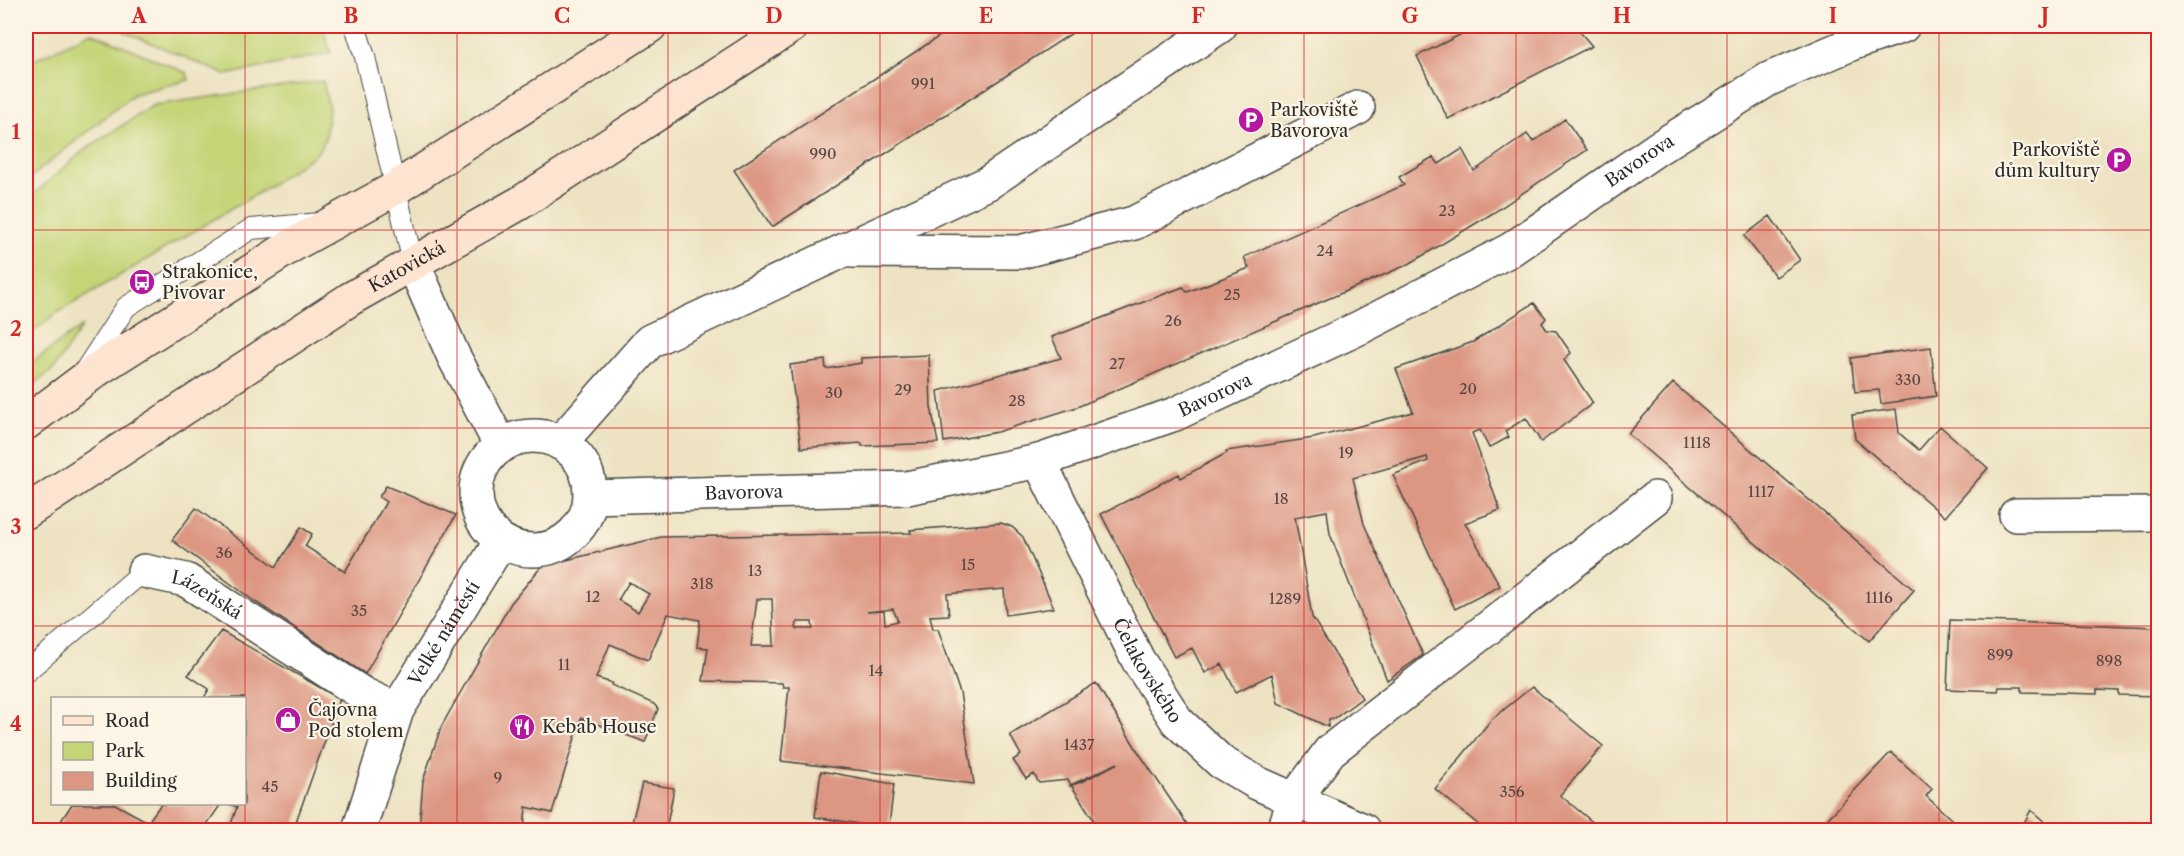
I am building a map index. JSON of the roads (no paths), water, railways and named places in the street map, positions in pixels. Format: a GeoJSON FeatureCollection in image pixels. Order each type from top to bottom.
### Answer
{"type":"FeatureCollection","features":[{"type":"Feature","properties":{"kind":"main road"},"geometry":{"type":"LineString","coordinates":[[26,423],[74,387],[294,244],[396,188],[650,26]]}},
{"type":"Feature","properties":{"kind":"main road","name":"Katovická"},"geometry":{"type":"LineString","coordinates":[[26,512],[340,305],[520,203],[792,26]]}},
{"type":"Feature","properties":{"kind":"street"},"geometry":{"type":"LineString","coordinates":[[560,443],[650,341],[988,183],[1220,26]]}},
{"type":"Feature","properties":{"kind":"street","name":"Bavorova"},"geometry":{"type":"LineString","coordinates":[[591,497],[907,488],[1040,461],[1175,414],[1361,327],[1510,250],[1658,148],[1769,79],[1851,44],[1903,26]]}},
{"type":"Feature","properties":{"kind":"street"},"geometry":{"type":"LineString","coordinates":[[843,251],[1020,252],[1134,223],[1358,108]]}},
{"type":"Feature","properties":{"kind":"street"},"geometry":{"type":"LineString","coordinates":[[412,263],[448,345],[501,446]]}},
{"type":"Feature","properties":{"kind":"street"},"geometry":{"type":"LineString","coordinates":[[530,436],[560,443],[574,453],[584,466],[589,481],[591,497],[584,520],[568,539],[547,549],[523,550],[501,541],[488,528],[479,512],[476,493],[479,475],[488,459],[501,446],[515,439],[530,436]]}},
{"type":"Feature","properties":{"kind":"street","name":"Čelakovského"},"geometry":{"type":"LineString","coordinates":[[1040,461],[1138,660],[1177,721],[1221,762],[1294,800],[1363,831]]}},
{"type":"Feature","properties":{"kind":"street"},"geometry":{"type":"LineString","coordinates":[[1284,831],[1294,800],[1330,751],[1655,498]]}},
{"type":"Feature","properties":{"kind":"street"},"geometry":{"type":"LineString","coordinates":[[2016,515],[2158,514]]}},
{"type":"Feature","properties":{"kind":"street","name":"Velké náměstí"},"geometry":{"type":"LineString","coordinates":[[359,831],[398,710],[501,541]]}},
{"type":"Feature","properties":{"kind":"street","name":"Lázeňská"},"geometry":{"type":"LineString","coordinates":[[144,571],[186,580],[363,694],[398,710]]}},
{"type":"Feature","properties":{"kind":"lane"},"geometry":{"type":"LineString","coordinates":[[355,26],[396,188],[412,263]]}},
{"type":"Feature","properties":{"kind":"lane","name":"Lázeňská"},"geometry":{"type":"LineString","coordinates":[[26,672],[144,571]]}},
{"type":"Feature","properties":{"kind":"place","name":"Parkoviště Bavorova"},"geometry":{"type":"Point","coordinates":[1251,120]}},
{"type":"Feature","properties":{"kind":"place","name":"Parkoviště dům kultury"},"geometry":{"type":"Point","coordinates":[2119,160]}},
{"type":"Feature","properties":{"kind":"place","name":"Strakonice, Pivovar"},"geometry":{"type":"Point","coordinates":[142,282]}},
{"type":"Feature","properties":{"kind":"place","name":"Čajovna Pod stolem"},"geometry":{"type":"Point","coordinates":[288,720]}},
{"type":"Feature","properties":{"kind":"place","name":"Kebab House"},"geometry":{"type":"Point","coordinates":[522,727]}}]}
